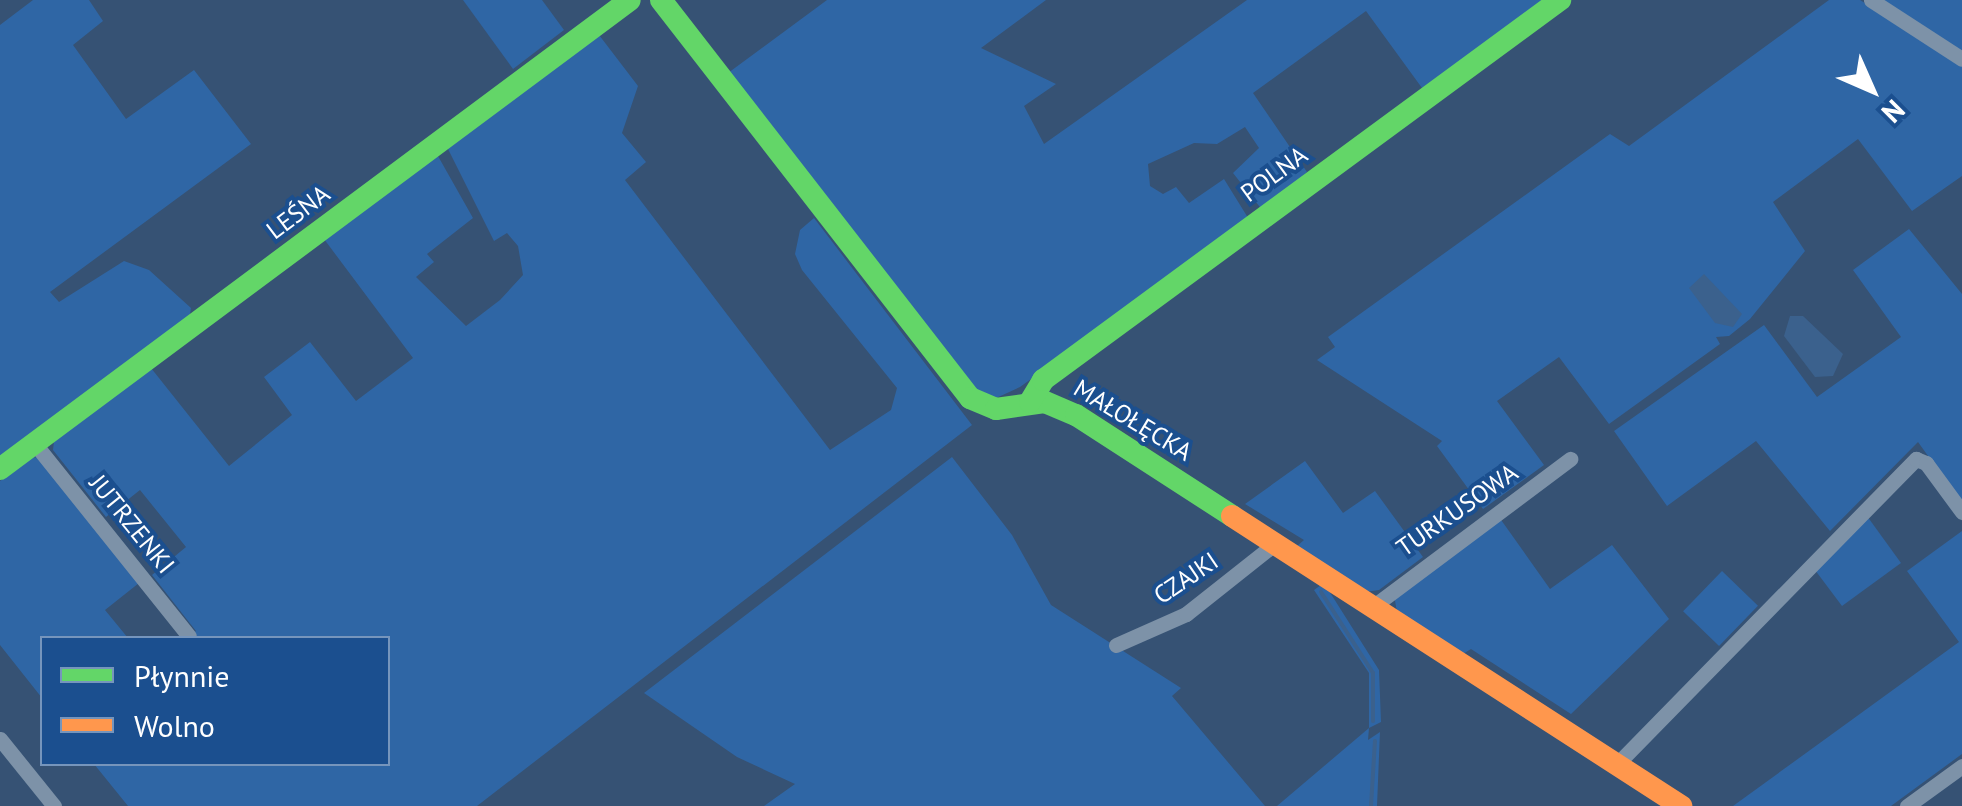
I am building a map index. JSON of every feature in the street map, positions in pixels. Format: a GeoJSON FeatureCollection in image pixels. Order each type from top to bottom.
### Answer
{"type":"FeatureCollection","features":[{"type":"Feature","properties":{"kind":"street","name":"LEŚNA"},"geometry":{"type":"LineString","coordinates":[[0,469],[630,0]]}},
{"type":"Feature","properties":{"kind":"street","name":"MAŁOŁĘCKA"},"geometry":{"type":"LineString","coordinates":[[661,0],[953,382],[987,408],[1030,402],[1076,415],[1681,806]]}},
{"type":"Feature","properties":{"kind":"street","name":"POLNA"},"geometry":{"type":"LineString","coordinates":[[1030,402],[1043,380],[1560,0]]}},
{"type":"Feature","properties":{"kind":"street"},"geometry":{"type":"LineString","coordinates":[[1871,0],[1962,59]]}},
{"type":"Feature","properties":{"kind":"street","name":"JUTRZENKI"},"geometry":{"type":"LineString","coordinates":[[36,444],[189,636]]}},
{"type":"Feature","properties":{"kind":"street"},"geometry":{"type":"LineString","coordinates":[[1618,763],[1916,459],[1926,462],[1962,512]]}},
{"type":"Feature","properties":{"kind":"street","name":"TURKUSOWA"},"geometry":{"type":"LineString","coordinates":[[1375,605],[1570,460]]}},
{"type":"Feature","properties":{"kind":"street","name":"CZAJKI"},"geometry":{"type":"LineString","coordinates":[[1116,645],[1186,614],[1277,542]]}},
{"type":"Feature","properties":{"kind":"street"},"geometry":{"type":"LineString","coordinates":[[0,739],[54,806]]}},
{"type":"Feature","properties":{"kind":"street"},"geometry":{"type":"LineString","coordinates":[[1907,806],[1962,766]]}},
{"type":"Feature","properties":{"kind":"shaded area"},"geometry":{"type":"Polygon","coordinates":[[[33,0],[89,0],[103,21],[73,45],[126,119],[194,70],[251,144],[50,292],[59,302],[124,261],[149,270],[191,308],[189,320],[0,458],[0,25],[33,0]]]}},
{"type":"Feature","properties":{"kind":"shaded area"},"geometry":{"type":"Polygon","coordinates":[[[463,0],[542,0],[564,30],[513,69],[463,0]]]}},
{"type":"Feature","properties":{"kind":"shaded area"},"geometry":{"type":"Polygon","coordinates":[[[827,0],[1046,0],[981,48],[1056,84],[1024,106],[1044,144],[1247,0],[1549,0],[1422,88],[1366,11],[1253,93],[1307,172],[1263,211],[1233,173],[1259,148],[1245,127],[1217,144],[1194,143],[1148,164],[1150,186],[1163,194],[1176,187],[1189,203],[1224,179],[1250,221],[1020,387],[994,399],[981,396],[728,73],[827,0]]]}},
{"type":"Feature","properties":{"kind":"shaded area"},"geometry":{"type":"Polygon","coordinates":[[[1829,0],[1860,0],[1962,63],[1962,176],[1912,211],[1858,139],[1773,202],[1805,251],[1750,319],[1729,336],[1716,337],[1720,344],[1609,424],[1559,357],[1497,401],[1544,465],[1483,509],[1437,446],[1442,441],[1317,360],[1335,347],[1328,337],[1610,134],[1629,146],[1829,0]]]}},
{"type":"Feature","properties":{"kind":"shaded area"},"geometry":{"type":"Polygon","coordinates":[[[1879,0],[1962,0],[1962,52],[1879,0]]]}},
{"type":"Feature","properties":{"kind":"shaded area"},"geometry":{"type":"Polygon","coordinates":[[[596,31],[638,86],[622,133],[646,162],[625,180],[830,450],[891,410],[897,388],[802,270],[795,254],[800,230],[814,218],[972,425],[477,806],[128,806],[96,766],[390,766],[390,636],[189,636],[196,631],[152,575],[186,547],[140,490],[106,517],[53,450],[54,441],[151,368],[229,466],[292,415],[264,377],[310,342],[356,401],[413,358],[324,239],[434,149],[473,218],[427,254],[434,262],[416,277],[466,326],[500,300],[523,275],[518,246],[507,233],[494,241],[445,143],[596,31]]]}},
{"type":"Feature","properties":{"kind":"shaded area"},"geometry":{"type":"Polygon","coordinates":[[[1909,229],[1962,294],[1962,503],[1918,442],[1830,531],[1756,441],[1667,506],[1614,431],[1764,325],[1817,397],[1901,337],[1853,270],[1909,229]]]}},
{"type":"Feature","properties":{"kind":"shaded area"},"geometry":{"type":"Polygon","coordinates":[[[1704,274],[1742,314],[1733,327],[1715,323],[1689,288],[1704,274]]]}},
{"type":"Feature","properties":{"kind":"shaded area"},"geometry":{"type":"Polygon","coordinates":[[[1790,316],[1803,316],[1843,354],[1833,376],[1815,377],[1784,336],[1790,316]]]}},
{"type":"Feature","properties":{"kind":"shaded area"},"geometry":{"type":"Polygon","coordinates":[[[32,457],[40,458],[139,583],[105,610],[126,636],[40,636],[40,695],[0,645],[0,481],[32,457]]]}},
{"type":"Feature","properties":{"kind":"shaded area"},"geometry":{"type":"Polygon","coordinates":[[[952,457],[1012,535],[1051,605],[1181,688],[1172,696],[1265,806],[764,806],[795,784],[737,757],[644,693],[952,457]]]}},
{"type":"Feature","properties":{"kind":"shaded area"},"geometry":{"type":"Polygon","coordinates":[[[1305,461],[1343,513],[1375,491],[1423,557],[1379,590],[1365,592],[1296,547],[1304,540],[1245,504],[1305,461]]]}},
{"type":"Feature","properties":{"kind":"shaded area"},"geometry":{"type":"Polygon","coordinates":[[[1867,516],[1901,563],[1842,606],[1815,570],[1867,516]]]}},
{"type":"Feature","properties":{"kind":"shaded area"},"geometry":{"type":"Polygon","coordinates":[[[1499,517],[1550,589],[1612,545],[1669,619],[1571,714],[1471,649],[1463,654],[1397,612],[1394,595],[1499,517]]]}},
{"type":"Feature","properties":{"kind":"shaded area"},"geometry":{"type":"Polygon","coordinates":[[[1962,531],[1962,754],[1891,806],[1733,806],[1959,642],[1907,571],[1962,531]]]}},
{"type":"Feature","properties":{"kind":"shaded area"},"geometry":{"type":"Polygon","coordinates":[[[1722,571],[1758,606],[1719,646],[1683,611],[1722,571]]]}},
{"type":"Feature","properties":{"kind":"shaded area"},"geometry":{"type":"Polygon","coordinates":[[[1324,583],[1379,670],[1381,722],[1369,728],[1369,673],[1314,590],[1324,583]]]}},
{"type":"Feature","properties":{"kind":"shaded area"},"geometry":{"type":"Polygon","coordinates":[[[1369,728],[1368,740],[1380,732],[1377,806],[1277,806],[1369,728]]]}},
{"type":"Feature","properties":{"kind":"waterway"},"geometry":{"type":"LineString","coordinates":[[1321,592],[1373,673],[1373,721]]}},
{"type":"Feature","properties":{"kind":"waterway"},"geometry":{"type":"LineString","coordinates":[[1371,806],[1375,741]]}},
{"type":"Feature","properties":{"kind":"traffic: fast"},"geometry":{"type":"LineString","coordinates":[[0,469],[630,0]]}},
{"type":"Feature","properties":{"kind":"traffic: fast"},"geometry":{"type":"LineString","coordinates":[[661,0],[970,398],[996,409],[1045,402],[1076,415],[1232,516]]}},
{"type":"Feature","properties":{"kind":"traffic: fast"},"geometry":{"type":"LineString","coordinates":[[1030,402],[1043,380],[1560,0]]}},
{"type":"Feature","properties":{"kind":"traffic: slow"},"geometry":{"type":"LineString","coordinates":[[1232,516],[1681,806]]}}]}
